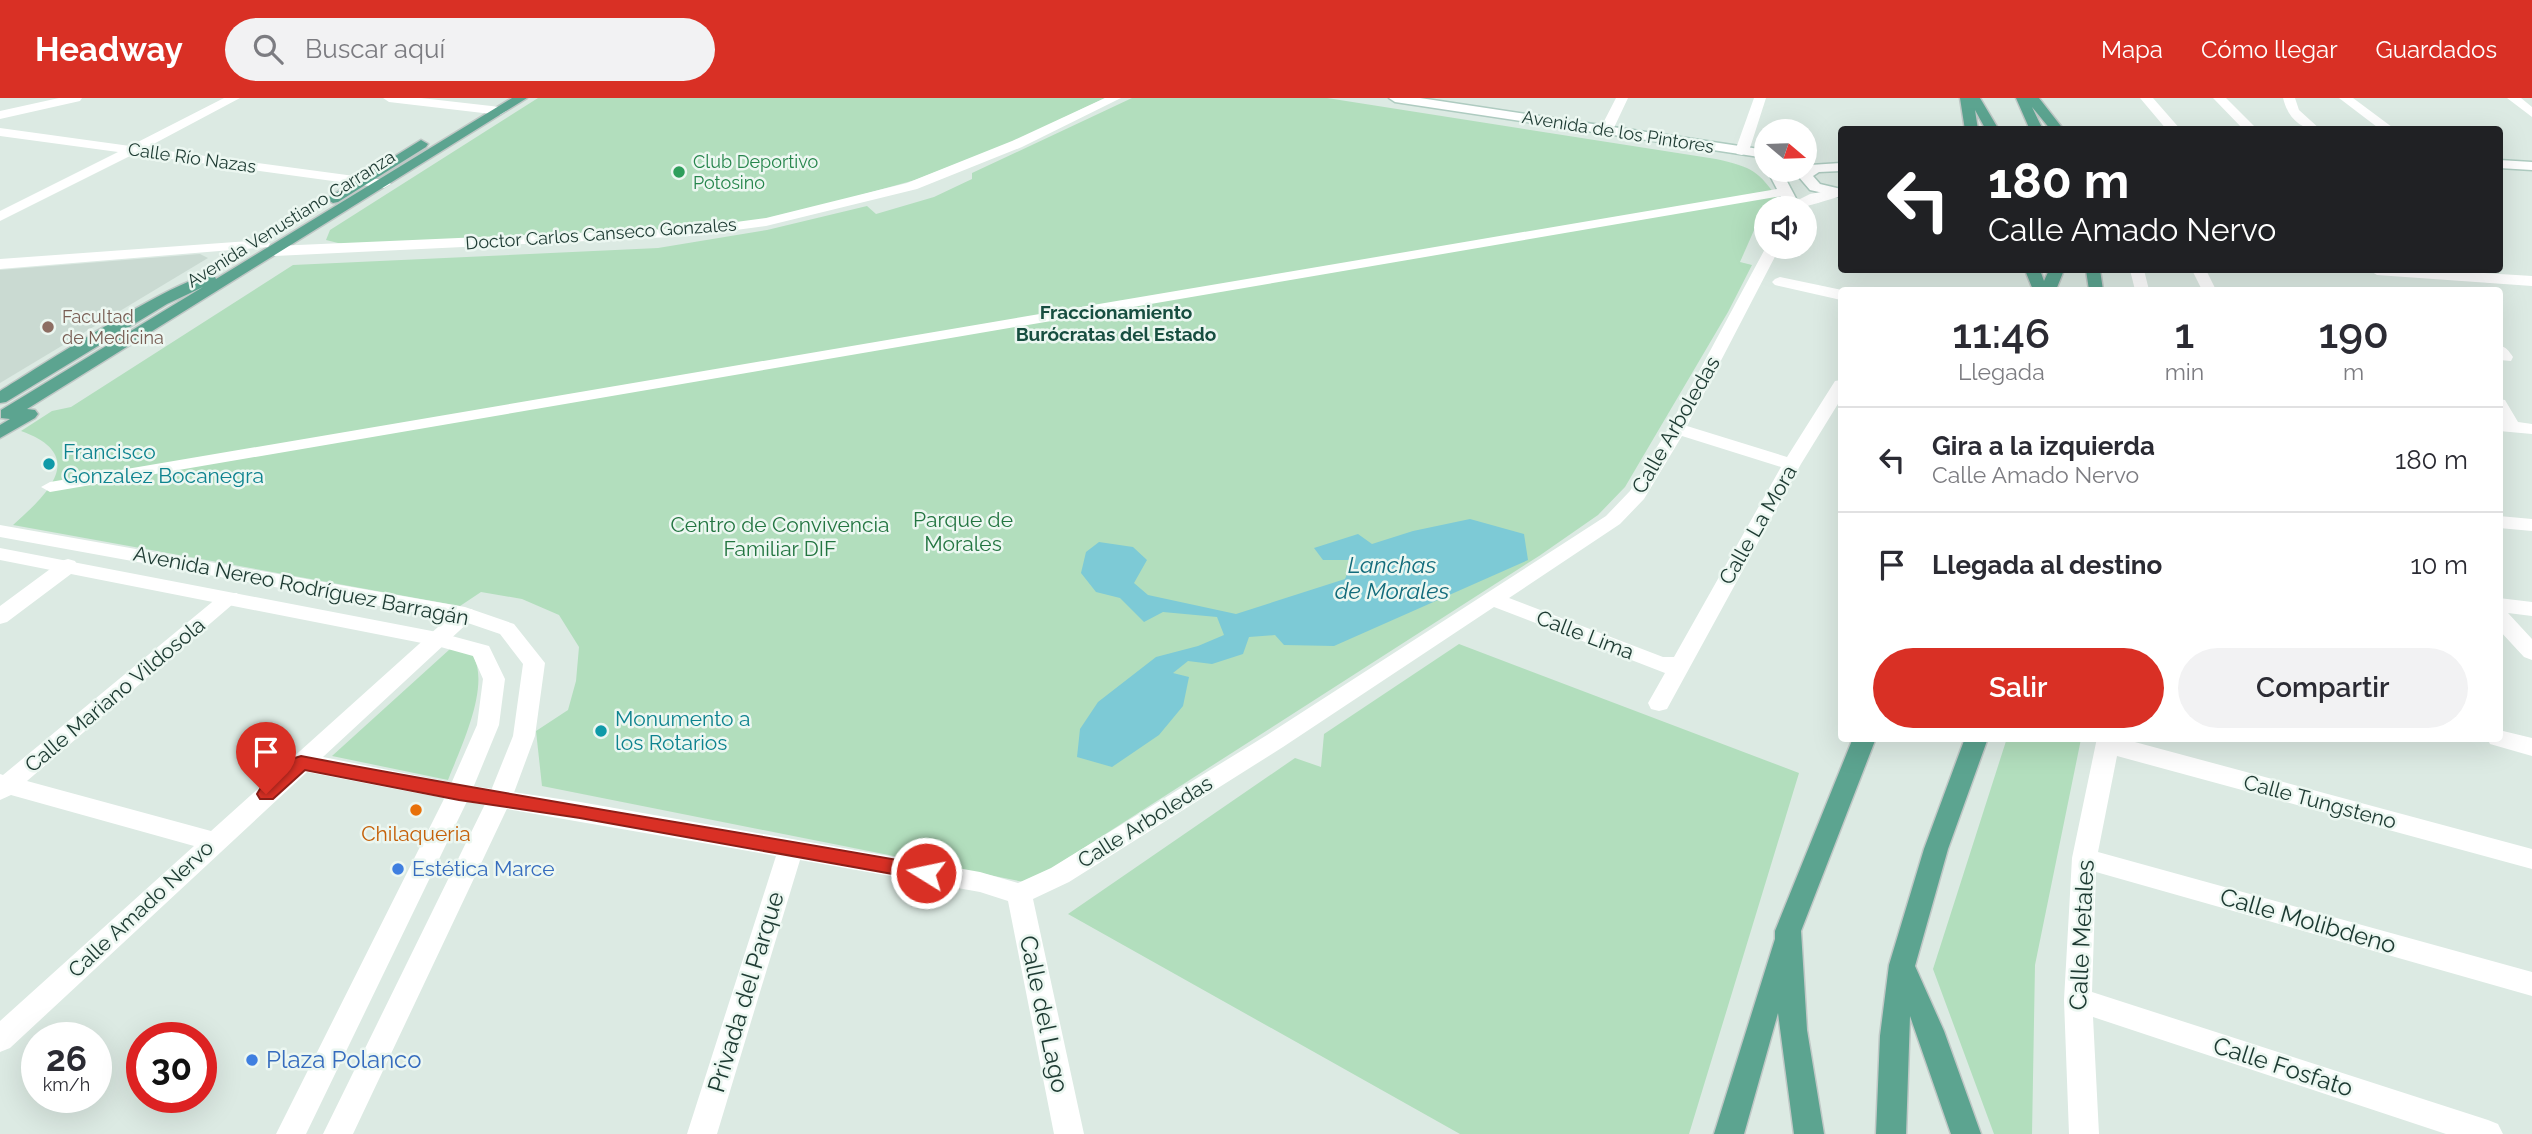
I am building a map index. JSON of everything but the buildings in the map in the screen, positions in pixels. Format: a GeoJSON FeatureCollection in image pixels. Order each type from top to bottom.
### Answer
{"type":"FeatureCollection","features":[{"type":"Feature","properties":{"kind":"main road","name":"Avenida Venustiano Carranza"},"geometry":{"type":"LineString","coordinates":[[3,412],[240,273],[269,248],[360,182],[478,108],[522,98]]}},
{"type":"Feature","properties":{"kind":"main road"},"geometry":{"type":"LineString","coordinates":[[1966,98],[1971,126]]}},
{"type":"Feature","properties":{"kind":"main road"},"geometry":{"type":"LineString","coordinates":[[1974,98],[1991,126]]}},
{"type":"Feature","properties":{"kind":"main road"},"geometry":{"type":"LineString","coordinates":[[2022,98],[2035,126]]}},
{"type":"Feature","properties":{"kind":"main road"},"geometry":{"type":"LineString","coordinates":[[2032,98],[2055,126]]}},
{"type":"Feature","properties":{"kind":"main road","name":"Avenida Venustiano Carranza"},"geometry":{"type":"LineString","coordinates":[[3,412],[211,277],[384,184],[498,105]]}},
{"type":"Feature","properties":{"kind":"main road"},"geometry":{"type":"LineString","coordinates":[[0,433],[196,307],[240,273]]}},
{"type":"Feature","properties":{"kind":"main road"},"geometry":{"type":"LineString","coordinates":[[0,398],[161,301],[211,277]]}},
{"type":"Feature","properties":{"kind":"main road"},"geometry":{"type":"LineString","coordinates":[[1729,1134],[1788,931],[1863,742]]}},
{"type":"Feature","properties":{"kind":"main road"},"geometry":{"type":"LineString","coordinates":[[1891,1134],[1894,1036],[1902,965],[1936,849],[1976,742]]}},
{"type":"Feature","properties":{"kind":"main road"},"geometry":{"type":"LineString","coordinates":[[1788,931],[1793,1030],[1804,1126]]}},
{"type":"Feature","properties":{"kind":"main road"},"geometry":{"type":"LineString","coordinates":[[1902,965],[1930,1031],[1966,1134]]}},
{"type":"Feature","properties":{"kind":"street"},"geometry":{"type":"LineString","coordinates":[[0,115],[76,98]]}},
{"type":"Feature","properties":{"kind":"street"},"geometry":{"type":"LineString","coordinates":[[0,217],[234,98]]}},
{"type":"Feature","properties":{"kind":"street"},"geometry":{"type":"LineString","coordinates":[[388,98],[478,108]]}},
{"type":"Feature","properties":{"kind":"street","name":"Doctor Carlos Canseco Gonzales"},"geometry":{"type":"LineString","coordinates":[[0,264],[269,248],[677,233],[766,222],[912,186],[1017,144],[1115,98]]}},
{"type":"Feature","properties":{"kind":"street","name":"Avenida de los Pintores"},"geometry":{"type":"LineString","coordinates":[[1395,98],[1427,100],[1754,153]]}},
{"type":"Feature","properties":{"kind":"street"},"geometry":{"type":"LineString","coordinates":[[1605,131],[1622,98]]}},
{"type":"Feature","properties":{"kind":"street"},"geometry":{"type":"LineString","coordinates":[[2146,98],[2171,126]]}},
{"type":"Feature","properties":{"kind":"street"},"geometry":{"type":"LineString","coordinates":[[2219,98],[2248,126]]}},
{"type":"Feature","properties":{"kind":"street"},"geometry":{"type":"LineString","coordinates":[[2289,98],[2293,112],[2310,126]]}},
{"type":"Feature","properties":{"kind":"street"},"geometry":{"type":"LineString","coordinates":[[2345,98],[2384,126]]}},
{"type":"Feature","properties":{"kind":"street"},"geometry":{"type":"LineString","coordinates":[[2513,98],[2532,112]]}},
{"type":"Feature","properties":{"kind":"street"},"geometry":{"type":"LineString","coordinates":[[1742,150],[1756,99]]}},
{"type":"Feature","properties":{"kind":"street","name":"Calle Río Nazas"},"geometry":{"type":"LineString","coordinates":[[0,132],[384,184]]}},
{"type":"Feature","properties":{"kind":"street"},"geometry":{"type":"LineString","coordinates":[[1817,163],[1836,167]]}},
{"type":"Feature","properties":{"kind":"street"},"geometry":{"type":"LineString","coordinates":[[2503,164],[2532,166]]}},
{"type":"Feature","properties":{"kind":"street"},"geometry":{"type":"LineString","coordinates":[[1817,167],[1836,167]]}},
{"type":"Feature","properties":{"kind":"street"},"geometry":{"type":"LineString","coordinates":[[1779,182],[1785,196]]}},
{"type":"Feature","properties":{"kind":"street"},"geometry":{"type":"LineString","coordinates":[[1809,182],[1815,187],[1838,193]]}},
{"type":"Feature","properties":{"kind":"street"},"geometry":{"type":"LineString","coordinates":[[50,487],[1783,192]]}},
{"type":"Feature","properties":{"kind":"street"},"geometry":{"type":"LineString","coordinates":[[1817,197],[1838,193]]}},
{"type":"Feature","properties":{"kind":"street","name":"Calle Arboledas"},"geometry":{"type":"LineString","coordinates":[[1019,894],[1060,875],[1264,748],[1613,520],[1637,495],[1677,429],[1767,259]]}},
{"type":"Feature","properties":{"kind":"street"},"geometry":{"type":"LineString","coordinates":[[2412,273],[2532,281]]}},
{"type":"Feature","properties":{"kind":"street"},"geometry":{"type":"LineString","coordinates":[[2436,275],[2446,287]]}},
{"type":"Feature","properties":{"kind":"street"},"geometry":{"type":"LineString","coordinates":[[1780,282],[1838,294]]}},
{"type":"Feature","properties":{"kind":"street","name":"Calle La Mora"},"geometry":{"type":"LineString","coordinates":[[1659,703],[1792,464],[1838,390]]}},
{"type":"Feature","properties":{"kind":"street"},"geometry":{"type":"LineString","coordinates":[[2505,427],[2532,429]]}},
{"type":"Feature","properties":{"kind":"street"},"geometry":{"type":"LineString","coordinates":[[1677,429],[1792,464]]}},
{"type":"Feature","properties":{"kind":"street"},"geometry":{"type":"LineString","coordinates":[[2503,522],[2532,526]]}},
{"type":"Feature","properties":{"kind":"street","name":"Avenida Nereo Rodríguez Barragán"},"geometry":{"type":"LineString","coordinates":[[0,531],[465,614],[507,629],[534,663],[523,736],[500,798],[338,1134]]}},
{"type":"Feature","properties":{"kind":"street","name":"Avenida Nereo Rodríguez Barragán"},"geometry":{"type":"LineString","coordinates":[[0,554],[437,639],[481,651],[494,678],[488,725],[459,793],[291,1134]]}},
{"type":"Feature","properties":{"kind":"street"},"geometry":{"type":"LineString","coordinates":[[0,617],[68,566]]}},
{"type":"Feature","properties":{"kind":"street","name":"Calle Mariano Vildosola"},"geometry":{"type":"LineString","coordinates":[[2,786],[229,598]]}},
{"type":"Feature","properties":{"kind":"street","name":"Calle Lima"},"geometry":{"type":"LineString","coordinates":[[1493,599],[1661,665],[1678,665]]}},
{"type":"Feature","properties":{"kind":"street"},"geometry":{"type":"LineString","coordinates":[[2503,605],[2532,609]]}},
{"type":"Feature","properties":{"kind":"street","name":"Calle Amado Nervo"},"geometry":{"type":"LineString","coordinates":[[0,1039],[465,614]]}},
{"type":"Feature","properties":{"kind":"street"},"geometry":{"type":"LineString","coordinates":[[2503,621],[2532,652]]}},
{"type":"Feature","properties":{"kind":"street"},"geometry":{"type":"LineString","coordinates":[[2503,739],[2532,747]]}},
{"type":"Feature","properties":{"kind":"street","name":"Calle Metales"},"geometry":{"type":"LineString","coordinates":[[2084,1134],[2078,1000],[2084,858],[2108,742]]}},
{"type":"Feature","properties":{"kind":"street","name":"Calle Tungsteno"},"geometry":{"type":"LineString","coordinates":[[2108,742],[2532,859]]}},
{"type":"Feature","properties":{"kind":"street"},"geometry":{"type":"LineString","coordinates":[[301,762],[459,793],[980,882],[1019,894]]}},
{"type":"Feature","properties":{"kind":"street"},"geometry":{"type":"LineString","coordinates":[[2,786],[214,842]]}},
{"type":"Feature","properties":{"kind":"street","name":"Privada del Parque"},"geometry":{"type":"LineString","coordinates":[[702,1134],[791,849]]}},
{"type":"Feature","properties":{"kind":"street","name":"Calle Molibdeno"},"geometry":{"type":"LineString","coordinates":[[2084,858],[2532,984]]}},
{"type":"Feature","properties":{"kind":"street","name":"Calle del Lago"},"geometry":{"type":"LineString","coordinates":[[1019,894],[1069,1134]]}},
{"type":"Feature","properties":{"kind":"street","name":"Calle Fosfato"},"geometry":{"type":"LineString","coordinates":[[2078,1000],[2488,1134]]}},
{"type":"Feature","properties":{"kind":"shaded area","name":"Facultad de Medicina"},"geometry":{"type":"Polygon","coordinates":[[[200,254],[208,258],[0,383],[0,270],[200,254]]]}},
{"type":"Feature","properties":{"kind":"green space","name":"Club Deportivo Potosino"},"geometry":{"type":"Polygon","coordinates":[[[538,98],[1105,98],[1015,141],[915,180],[792,214],[741,224],[667,230],[342,244],[326,240],[330,230],[538,98]]]}},
{"type":"Feature","properties":{"kind":"green space","name":"Parque de Morales"},"geometry":{"type":"Polygon","coordinates":[[[1132,98],[1327,98],[1716,159],[1754,172],[1754,182],[1765,182],[1776,196],[1754,196],[1754,230],[1740,262],[1752,265],[1728,312],[1625,487],[1598,515],[1539,556],[1029,883],[542,786],[536,731],[568,710],[576,681],[579,647],[559,615],[522,599],[481,592],[460,606],[13,525],[39,500],[56,475],[57,463],[53,451],[41,441],[21,431],[52,411],[71,407],[293,265],[658,248],[767,230],[867,206],[876,214],[934,197],[972,179],[972,173],[1132,98]]]}},
{"type":"Feature","properties":{"kind":"green space"},"geometry":{"type":"Polygon","coordinates":[[[1459,644],[1799,773],[1689,1134],[1460,1134],[1068,914],[1295,758],[1321,767],[1324,734],[1459,644]]]}},
{"type":"Feature","properties":{"kind":"green space"},"geometry":{"type":"Polygon","coordinates":[[[450,649],[472,654],[477,667],[478,682],[472,717],[448,780],[332,756],[450,649]]]}},
{"type":"Feature","properties":{"kind":"green space"},"geometry":{"type":"Polygon","coordinates":[[[2006,742],[2080,742],[2035,965],[2032,1134],[1994,1134],[1933,969],[2006,742]]]}},
{"type":"Feature","properties":{"kind":"water","name":"Lanchas de Morales"},"geometry":{"type":"Polygon","coordinates":[[[1470,519],[1524,534],[1528,560],[1334,646],[1284,645],[1275,635],[1249,637],[1243,654],[1212,664],[1188,661],[1173,673],[1189,677],[1183,706],[1159,735],[1112,767],[1077,757],[1080,729],[1098,702],[1156,657],[1198,646],[1224,635],[1217,617],[1163,612],[1144,622],[1120,598],[1096,592],[1081,573],[1086,552],[1099,542],[1133,547],[1147,560],[1134,583],[1148,595],[1236,614],[1345,579],[1353,560],[1323,560],[1314,548],[1358,534],[1372,544],[1413,531],[1470,519]]]}},
{"type":"Feature","properties":{"kind":"place","name":"Club Deportivo Potosino"},"geometry":{"type":"Point","coordinates":[679,172]}},
{"type":"Feature","properties":{"kind":"place","name":"Facultad de Medicina"},"geometry":{"type":"Point","coordinates":[48,327]}},
{"type":"Feature","properties":{"kind":"place","name":"Francisco Gonzalez Bocanegra"},"geometry":{"type":"Point","coordinates":[49,464]}},
{"type":"Feature","properties":{"kind":"place","name":"Monumento a los Rotarios"},"geometry":{"type":"Point","coordinates":[601,731]}},
{"type":"Feature","properties":{"kind":"place","name":"Chilaqueria"},"geometry":{"type":"Point","coordinates":[416,810]}},
{"type":"Feature","properties":{"kind":"place","name":"Estética Marce"},"geometry":{"type":"Point","coordinates":[398,869]}},
{"type":"Feature","properties":{"kind":"place","name":"Plaza Polanco"},"geometry":{"type":"Point","coordinates":[252,1060]}},
{"type":"Feature","properties":{"kind":"district","name":"Fraccionamiento Burócratas del Estado"},"geometry":{"type":"Point","coordinates":[1116,323]}},
{"type":"Feature","properties":{"kind":"route"},"geometry":{"type":"LineString","coordinates":[[266,794],[301,762],[459,793],[580,811],[926,873]]}},
{"type":"Feature","properties":{"kind":"park label","name":"Centro de Convivencia Familiar DIF"},"geometry":{"type":"Point","coordinates":[780,537]}}]}
